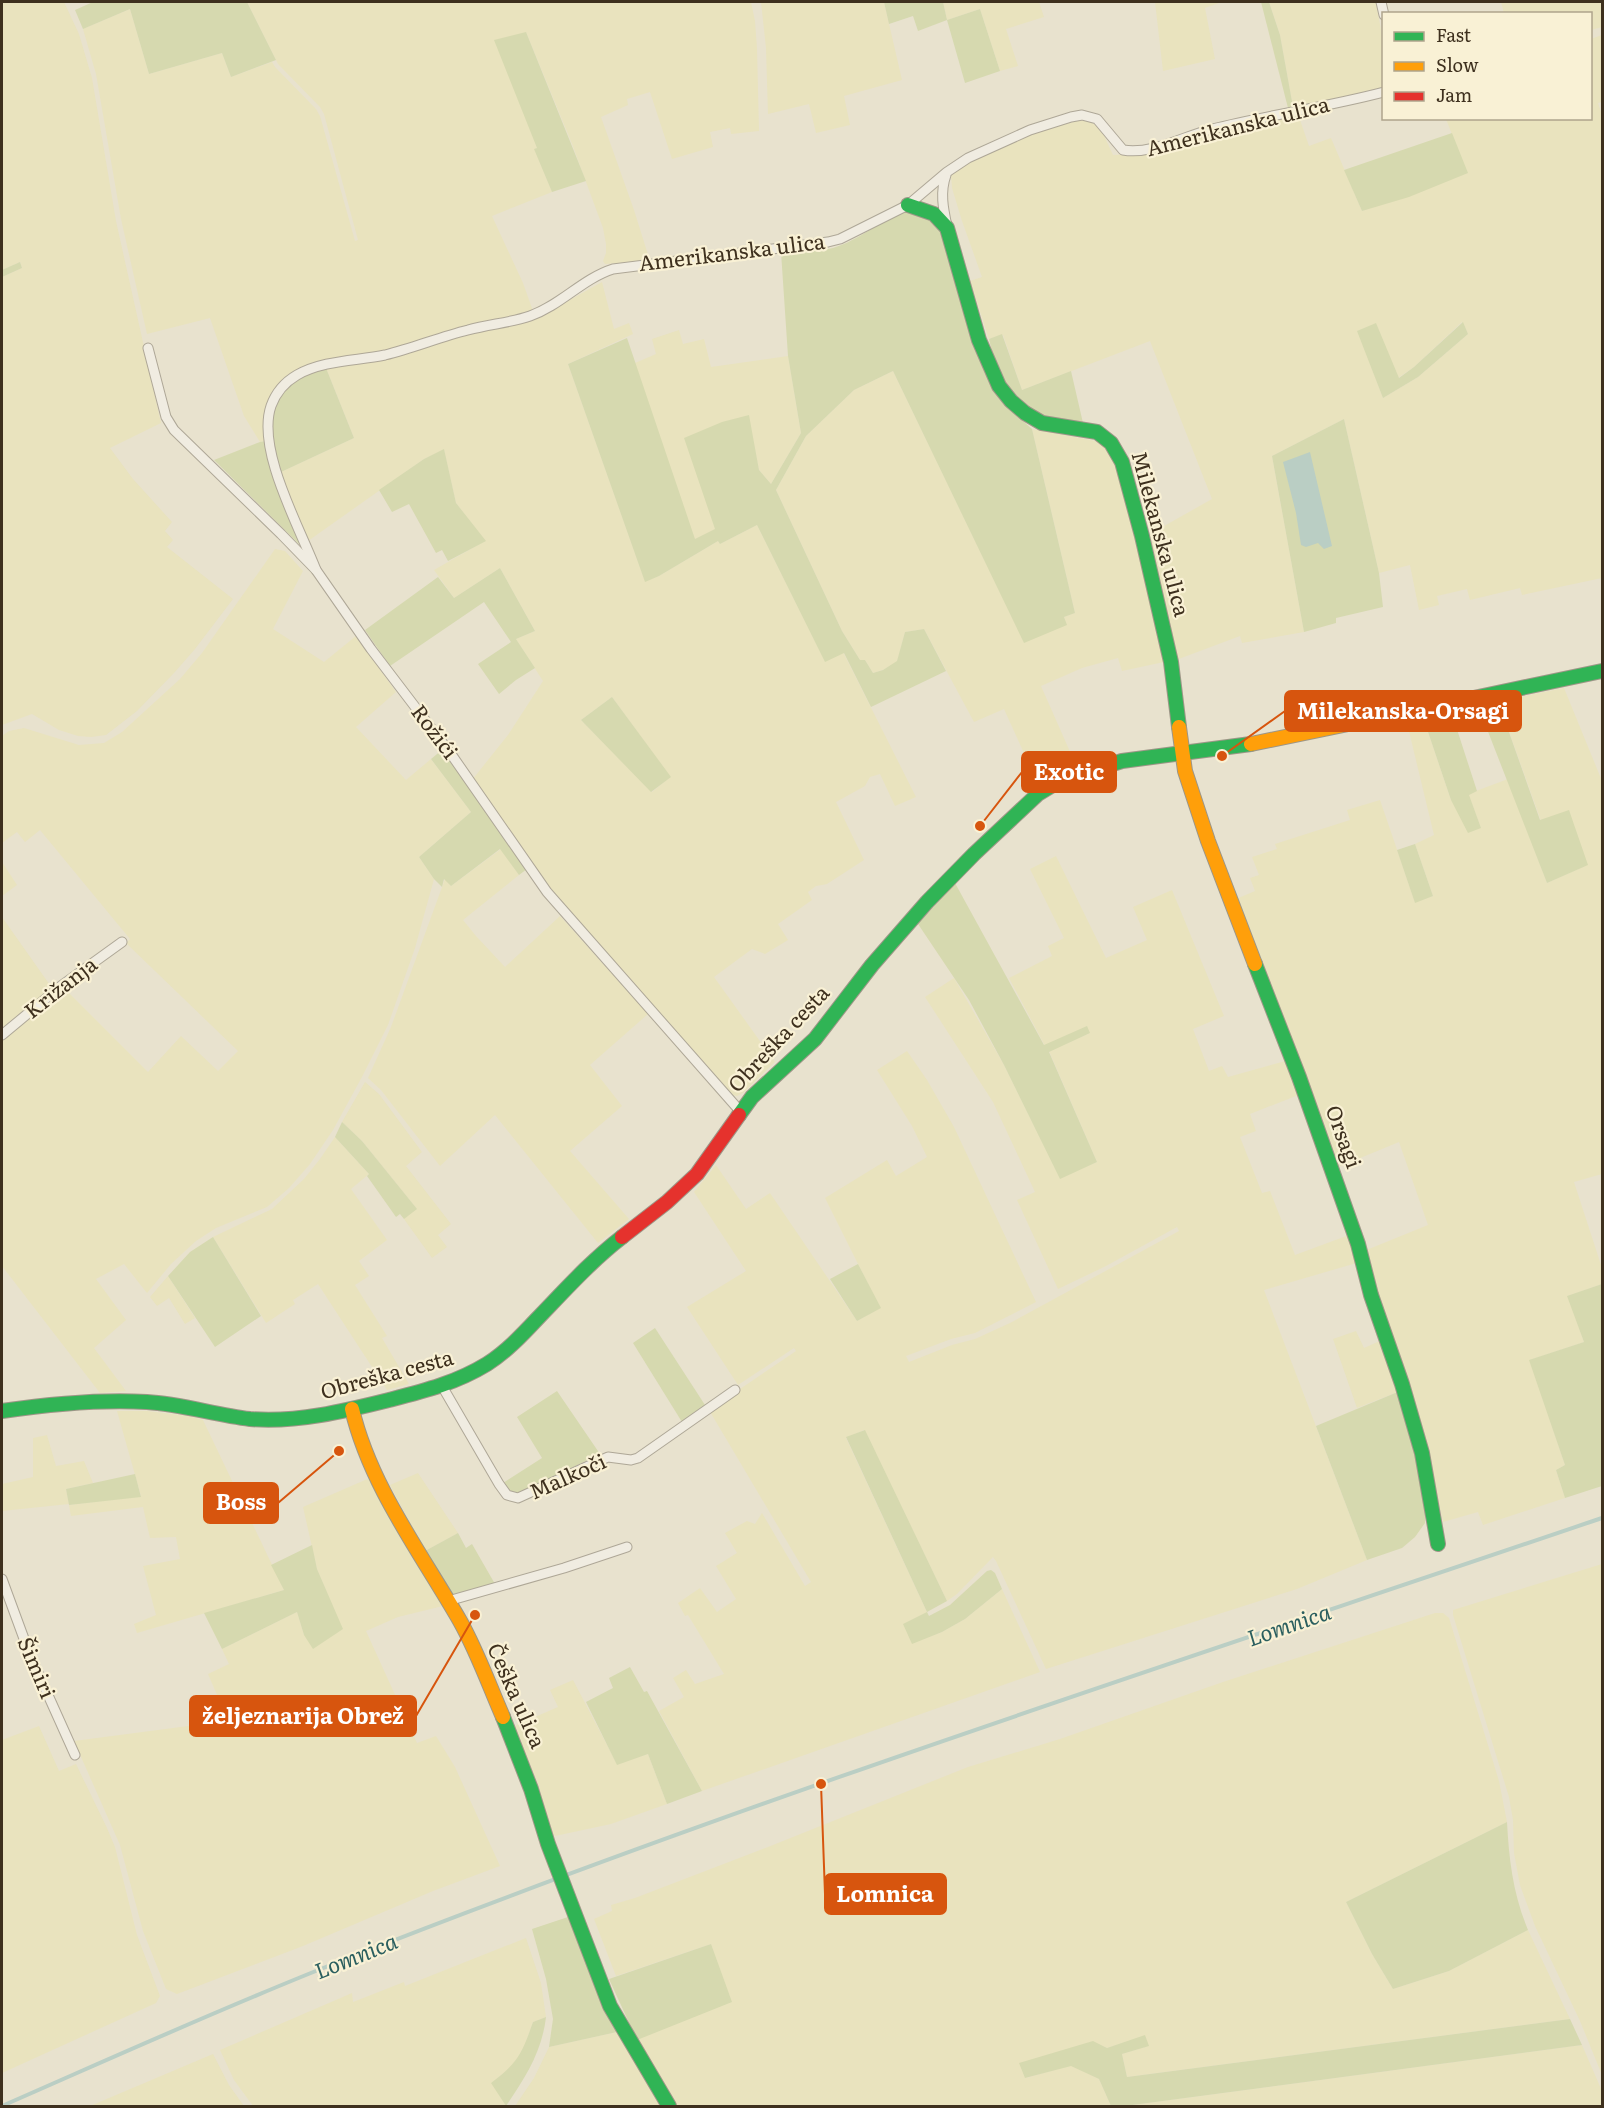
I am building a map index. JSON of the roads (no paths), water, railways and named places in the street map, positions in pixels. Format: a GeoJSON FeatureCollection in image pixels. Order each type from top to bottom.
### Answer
{"type":"FeatureCollection","features":[{"type":"Feature","properties":{"kind":"street","name":"Amerikanska ulica"},"geometry":{"type":"LineString","coordinates":[[316,570],[287,504],[272,456],[268,423],[270,408],[281,387],[288,380],[307,370],[384,355],[472,329],[530,316],[547,308],[599,274],[613,269],[840,239],[908,205],[947,172],[968,158],[1030,130],[1082,115],[1097,119],[1123,150],[1139,152],[1211,129],[1346,102],[1382,92]]}},
{"type":"Feature","properties":{"kind":"street","name":"Milekanska ulica"},"geometry":{"type":"LineString","coordinates":[[947,172],[942,196],[947,228],[979,340],[999,386],[1011,401],[1042,423],[1085,429],[1104,436],[1118,453],[1122,462],[1142,536],[1171,662],[1183,753]]}},
{"type":"Feature","properties":{"kind":"street"},"geometry":{"type":"LineString","coordinates":[[908,205],[921,207],[934,214],[947,228]]}},
{"type":"Feature","properties":{"kind":"street","name":"Rožići"},"geometry":{"type":"LineString","coordinates":[[148,348],[166,417],[174,430],[316,570],[371,650],[477,791],[547,892],[740,1112]]}},
{"type":"Feature","properties":{"kind":"street","name":"Obreška cesta"},"geometry":{"type":"LineString","coordinates":[[2,1411],[57,1403],[145,1402],[251,1419],[271,1420],[352,1409],[442,1386],[479,1369],[516,1341],[600,1254],[667,1202],[697,1174],[709,1160],[740,1112],[763,1086],[814,1039],[872,965],[927,902],[990,838],[1038,794],[1061,780],[1098,768],[1154,756],[1286,738],[1602,672]]}},
{"type":"Feature","properties":{"kind":"street","name":"Orsagi"},"geometry":{"type":"LineString","coordinates":[[1183,753],[1185,771],[1208,841],[1299,1077],[1358,1244],[1371,1295],[1405,1393],[1422,1453],[1438,1544]]}},
{"type":"Feature","properties":{"kind":"street","name":"Križanja"},"geometry":{"type":"LineString","coordinates":[[2,1035],[61,986],[122,942]]}},
{"type":"Feature","properties":{"kind":"street","name":"Malkoči"},"geometry":{"type":"LineString","coordinates":[[442,1386],[499,1484],[507,1495],[518,1498],[608,1457],[631,1460],[638,1458],[735,1390]]}},
{"type":"Feature","properties":{"kind":"street","name":"Češka ulica"},"geometry":{"type":"LineString","coordinates":[[352,1409],[358,1435],[394,1511],[461,1623],[513,1740],[551,1850],[610,2006],[669,2106]]}},
{"type":"Feature","properties":{"kind":"street"},"geometry":{"type":"LineString","coordinates":[[448,1602],[627,1547]]}},
{"type":"Feature","properties":{"kind":"street","name":"Šimiri"},"geometry":{"type":"LineString","coordinates":[[2,1579],[30,1655],[75,1755]]}},
{"type":"Feature","properties":{"kind":"waterway","name":"Lomnica"},"geometry":{"type":"LineString","coordinates":[[2,2106],[298,1978],[653,1843],[969,1732],[1602,1518]]}},
{"type":"Feature","properties":{"kind":"place","name":"Milekanska-Orsagi"},"geometry":{"type":"Point","coordinates":[1222,756]}},
{"type":"Feature","properties":{"kind":"place","name":"Exotic"},"geometry":{"type":"Point","coordinates":[980,826]}},
{"type":"Feature","properties":{"kind":"place","name":"Boss"},"geometry":{"type":"Point","coordinates":[339,1451]}},
{"type":"Feature","properties":{"kind":"place","name":"željeznarija Obrež"},"geometry":{"type":"Point","coordinates":[475,1615]}},
{"type":"Feature","properties":{"kind":"place","name":"Lomnica"},"geometry":{"type":"Point","coordinates":[821,1784]}}]}
